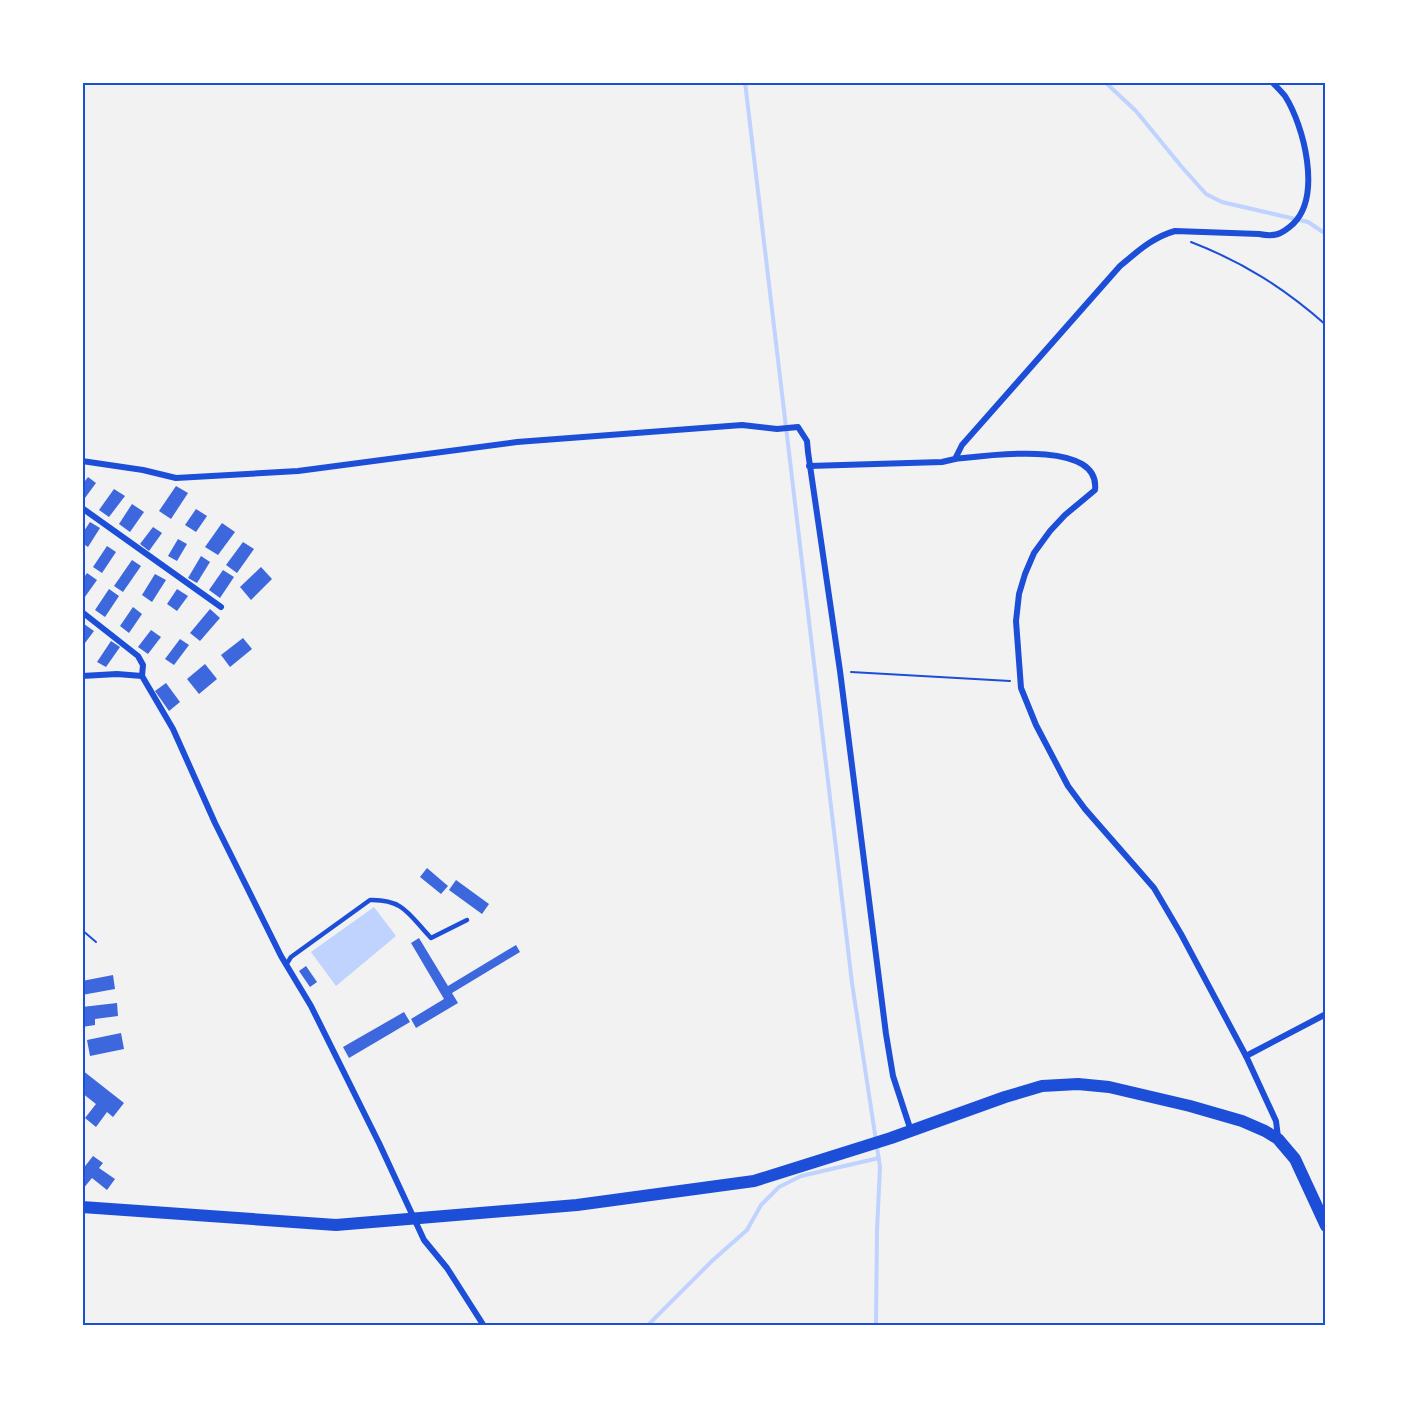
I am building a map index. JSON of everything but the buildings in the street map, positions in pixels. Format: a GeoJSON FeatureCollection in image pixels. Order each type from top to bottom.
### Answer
{"type":"FeatureCollection","features":[{"type":"Feature","properties":{"kind":"main road"},"geometry":{"type":"LineString","coordinates":[[82,1208],[336,1225],[577,1204],[754,1181],[891,1138],[1005,1096],[1042,1086],[1078,1084],[1109,1087],[1190,1106],[1242,1121],[1265,1131],[1278,1139],[1295,1159],[1326,1226]]}},
{"type":"Feature","properties":{"kind":"street"},"geometry":{"type":"LineString","coordinates":[[955,459],[962,445],[1120,266],[1147,245],[1175,231],[1259,234],[1273,237],[1288,229],[1298,219],[1307,186],[1307,159],[1291,107],[1272,82]]}},
{"type":"Feature","properties":{"kind":"street"},"geometry":{"type":"LineString","coordinates":[[82,461],[143,470],[176,478],[298,471],[517,442],[742,425],[777,429],[798,427],[807,441],[840,671],[886,1034],[893,1076],[911,1131]]}},
{"type":"Feature","properties":{"kind":"street"},"geometry":{"type":"LineString","coordinates":[[809,466],[942,462],[1006,454],[1046,454],[1077,462],[1087,467],[1095,477],[1095,490],[1050,531],[1034,553],[1025,574],[1019,594],[1016,621],[1021,686],[1036,725],[1068,786],[1085,809],[1154,888],[1181,934],[1246,1056],[1276,1121],[1278,1139]]}},
{"type":"Feature","properties":{"kind":"street"},"geometry":{"type":"LineString","coordinates":[[82,508],[221,607]]}},
{"type":"Feature","properties":{"kind":"street"},"geometry":{"type":"LineString","coordinates":[[82,612],[138,656],[143,664],[142,676],[181,744],[215,823],[286,965],[311,1006],[424,1240],[447,1268],[484,1326]]}},
{"type":"Feature","properties":{"kind":"street"},"geometry":{"type":"LineString","coordinates":[[82,676],[117,674],[142,676]]}},
{"type":"Feature","properties":{"kind":"street"},"geometry":{"type":"LineString","coordinates":[[1246,1056],[1326,1014]]}},
{"type":"Feature","properties":{"kind":"lane"},"geometry":{"type":"LineString","coordinates":[[286,965],[291,957],[370,900],[386,900],[399,904],[431,938],[467,921]]}},
{"type":"Feature","properties":{"kind":"path"},"geometry":{"type":"LineString","coordinates":[[1184,240],[1222,254],[1276,285],[1294,297],[1326,325]]}},
{"type":"Feature","properties":{"kind":"path"},"geometry":{"type":"LineString","coordinates":[[840,671],[1012,681],[1021,686]]}},
{"type":"Feature","properties":{"kind":"path"},"geometry":{"type":"LineString","coordinates":[[82,930],[96,942]]}},
{"type":"Feature","properties":{"kind":"water"},"geometry":{"type":"Polygon","coordinates":[[[374,907],[396,936],[336,986],[311,952],[374,907]]]}},
{"type":"Feature","properties":{"kind":"waterway"},"geometry":{"type":"LineString","coordinates":[[745,82],[852,983],[880,1167],[876,1326]]}},
{"type":"Feature","properties":{"kind":"waterway"},"geometry":{"type":"LineString","coordinates":[[1105,82],[1136,111],[1206,194],[1222,202],[1308,222],[1326,234]]}},
{"type":"Feature","properties":{"kind":"waterway"},"geometry":{"type":"LineString","coordinates":[[647,1326],[713,1260],[747,1230],[761,1205],[779,1187],[801,1176],[879,1158]]}}]}
